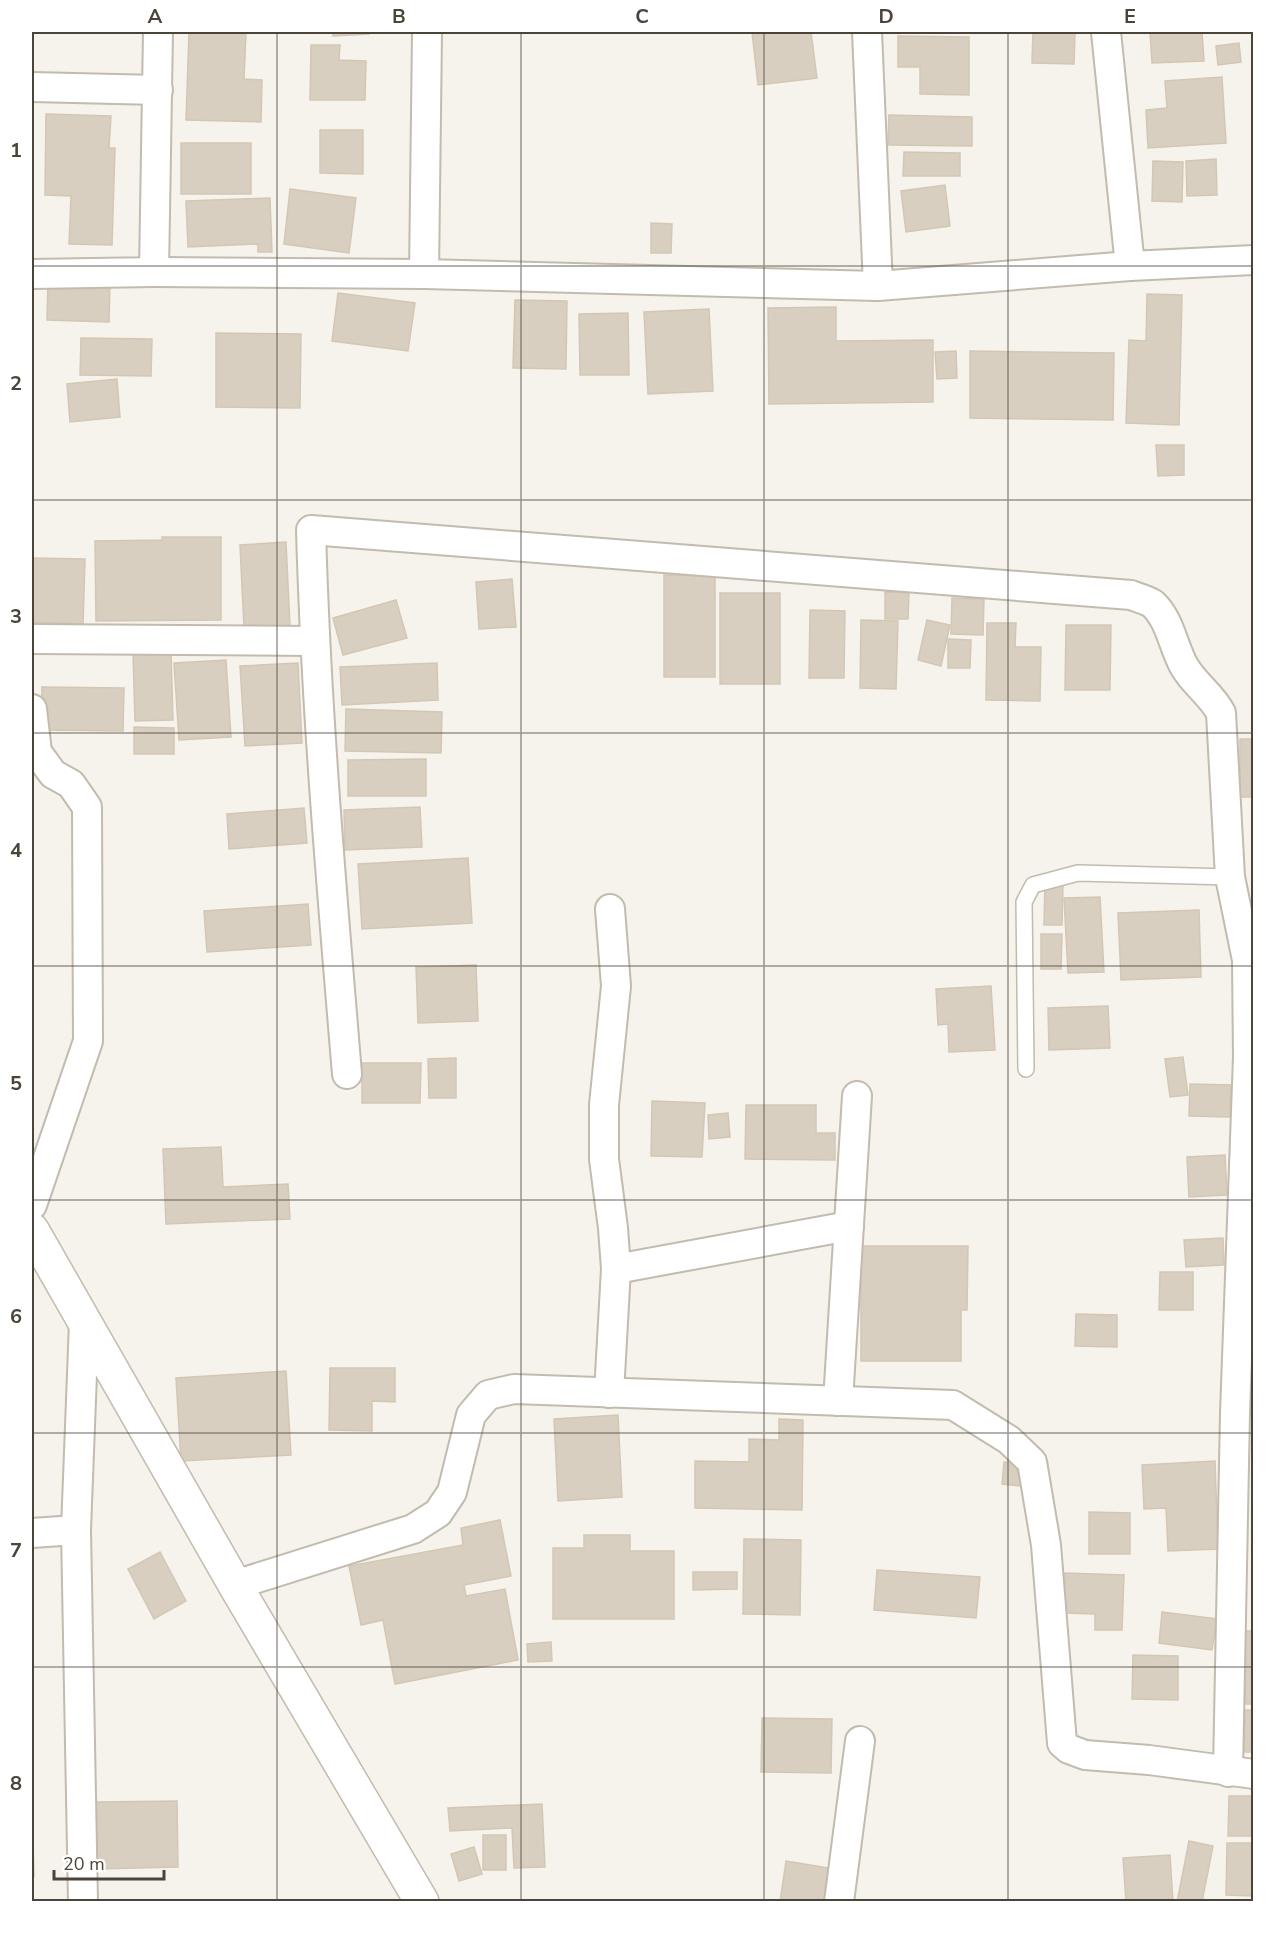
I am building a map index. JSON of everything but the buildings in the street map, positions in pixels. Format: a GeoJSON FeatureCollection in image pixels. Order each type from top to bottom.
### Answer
{"type":"FeatureCollection","features":[{"type":"Feature","properties":{"kind":"street"},"geometry":{"type":"LineString","coordinates":[[154,272],[158,32]]}},
{"type":"Feature","properties":{"kind":"street"},"geometry":{"type":"LineString","coordinates":[[424,274],[427,32]]}},
{"type":"Feature","properties":{"kind":"street"},"geometry":{"type":"LineString","coordinates":[[867,32],[878,286]]}},
{"type":"Feature","properties":{"kind":"street"},"geometry":{"type":"LineString","coordinates":[[1106,32],[1130,266]]}},
{"type":"Feature","properties":{"kind":"street"},"geometry":{"type":"LineString","coordinates":[[32,87],[158,90]]}},
{"type":"Feature","properties":{"kind":"street"},"geometry":{"type":"LineString","coordinates":[[32,274],[154,272],[424,274],[878,286],[1130,266],[1254,260]]}},
{"type":"Feature","properties":{"kind":"street"},"geometry":{"type":"LineString","coordinates":[[235,1585],[413,1529],[438,1513],[452,1492],[471,1415],[488,1395],[514,1389],[953,1405],[1009,1440],[1032,1462],[1046,1545],[1062,1743],[1069,1749],[1085,1755],[1149,1760],[1241,1773],[1250,960],[1230,877],[1221,713],[1215,702],[1194,681],[1183,665],[1163,617],[1151,603],[1131,595],[311,530],[314,641],[347,1074]]}},
{"type":"Feature","properties":{"kind":"street"},"geometry":{"type":"LineString","coordinates":[[32,639],[314,641]]}},
{"type":"Feature","properties":{"kind":"street"},"geometry":{"type":"LineString","coordinates":[[32,709],[37,752],[53,774],[71,784],[87,807],[88,1041],[32,1205]]}},
{"type":"Feature","properties":{"kind":"street"},"geometry":{"type":"LineString","coordinates":[[609,1393],[616,1269],[604,1159],[604,1105],[616,986],[610,909]]}},
{"type":"Feature","properties":{"kind":"street"},"geometry":{"type":"LineString","coordinates":[[838,1401],[857,1096]]}},
{"type":"Feature","properties":{"kind":"street"},"geometry":{"type":"LineString","coordinates":[[616,1269],[849,1226]]}},
{"type":"Feature","properties":{"kind":"street"},"geometry":{"type":"LineString","coordinates":[[32,1230],[235,1585],[422,1902]]}},
{"type":"Feature","properties":{"kind":"street"},"geometry":{"type":"LineString","coordinates":[[83,1902],[76,1530],[84,1322]]}},
{"type":"Feature","properties":{"kind":"street"},"geometry":{"type":"LineString","coordinates":[[32,1533],[76,1530]]}},
{"type":"Feature","properties":{"kind":"street"},"geometry":{"type":"LineString","coordinates":[[839,1902],[860,1741]]}},
{"type":"Feature","properties":{"kind":"lane"},"geometry":{"type":"LineString","coordinates":[[1026,1069],[1024,902],[1033,885],[1078,873],[1230,877]]}}]}
